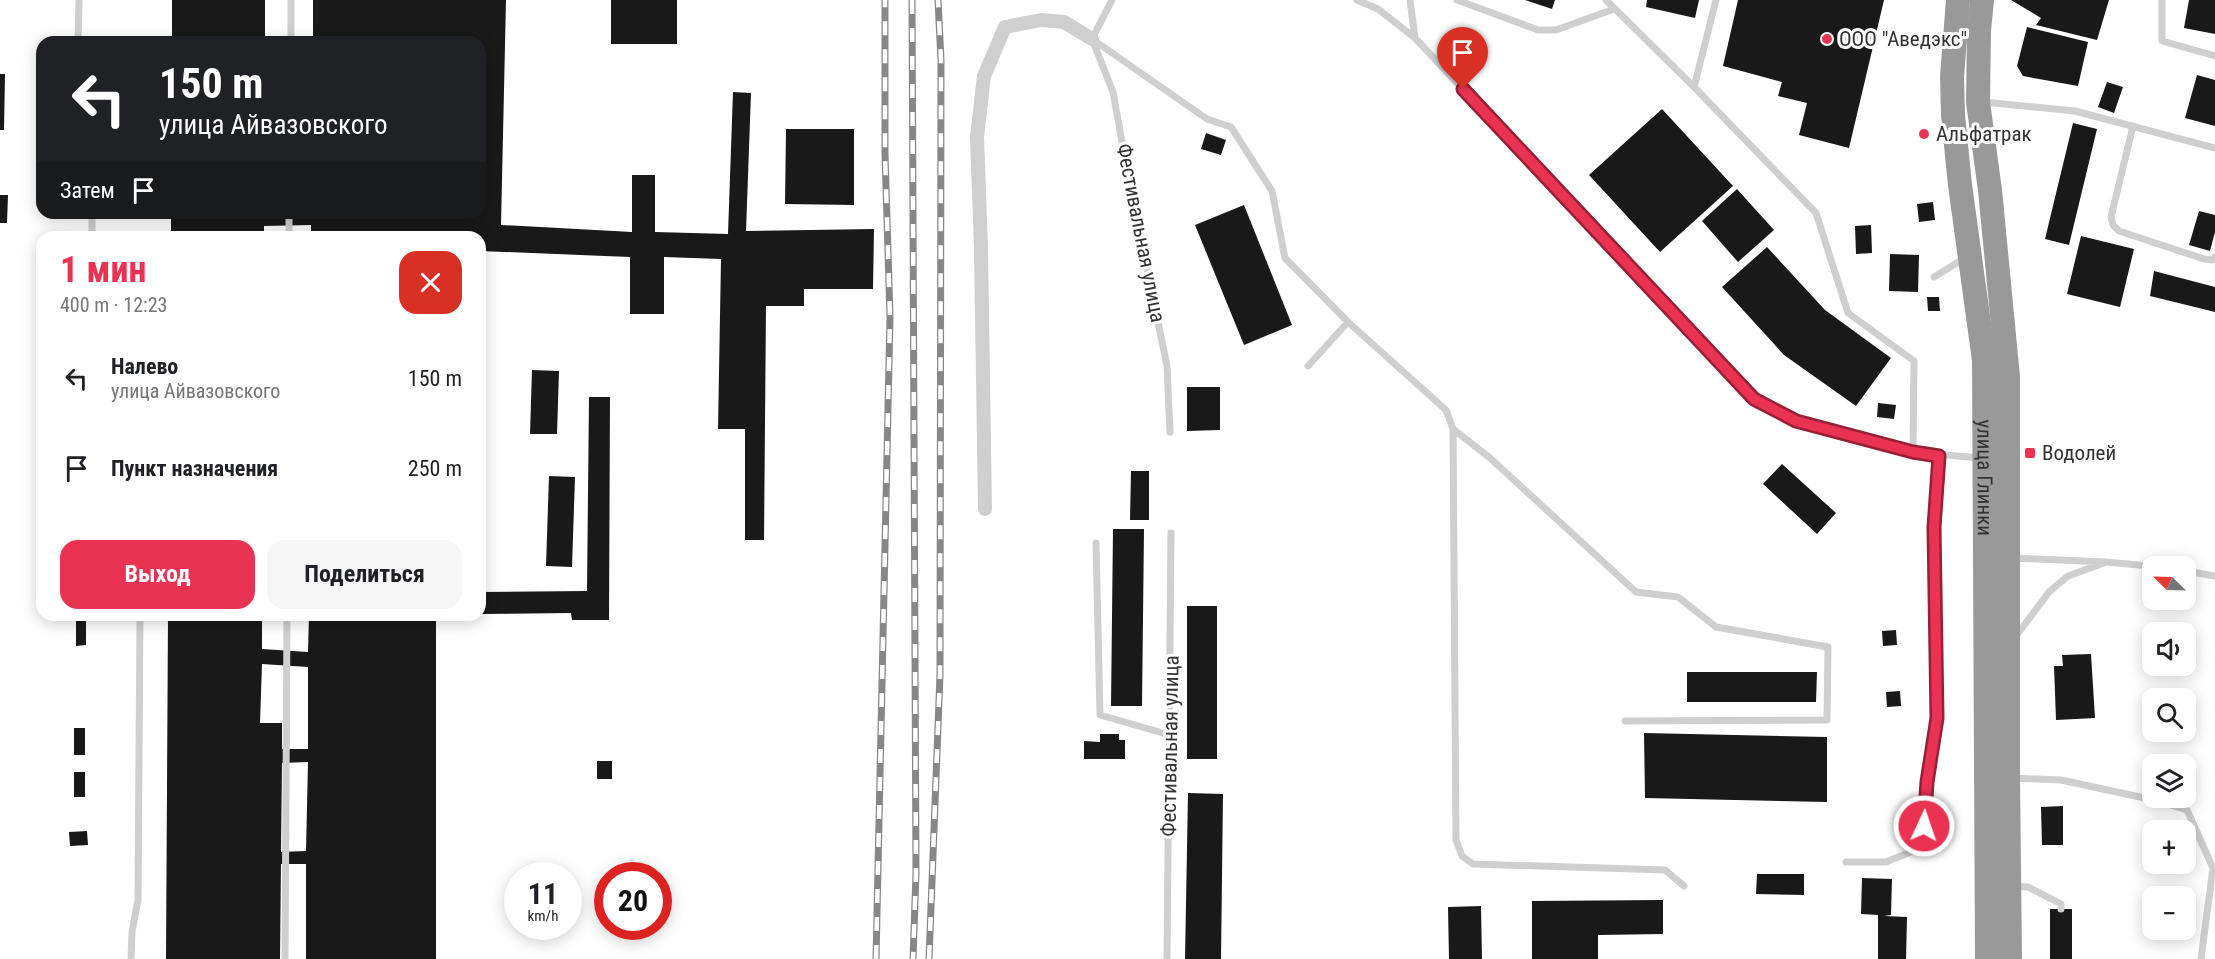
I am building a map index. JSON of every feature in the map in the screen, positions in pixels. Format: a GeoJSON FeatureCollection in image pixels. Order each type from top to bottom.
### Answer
{"type":"FeatureCollection","features":[{"type":"Feature","properties":{"kind":"highway","name":"улица Глинки"},"geometry":{"type":"LineString","coordinates":[[1958,0],[1952,77],[1953,115],[1960,185],[1984,360],[1985,458],[2009,646],[1997,778],[1988,959]]}},
{"type":"Feature","properties":{"kind":"highway","name":"улица Глинки"},"geometry":{"type":"LineString","coordinates":[[1982,0],[1979,30],[1978,102],[1990,190],[2008,377],[1997,557],[1997,778],[2010,886],[2010,959]]}},
{"type":"Feature","properties":{"kind":"street"},"geometry":{"type":"LineString","coordinates":[[985,509],[977,137],[984,76],[1005,27],[1041,20],[1064,22],[1092,39]]}},
{"type":"Feature","properties":{"kind":"lane"},"geometry":{"type":"LineString","coordinates":[[78,36],[79,0]]}},
{"type":"Feature","properties":{"kind":"lane"},"geometry":{"type":"LineString","coordinates":[[291,0],[291,36]]}},
{"type":"Feature","properties":{"kind":"lane"},"geometry":{"type":"LineString","coordinates":[[1112,0],[1092,39],[1206,119],[1231,127],[1272,191],[1285,258],[1348,322],[1446,410],[1453,429],[1456,840],[1462,856],[1473,864],[1665,870],[1684,886]]}},
{"type":"Feature","properties":{"kind":"lane"},"geometry":{"type":"LineString","coordinates":[[1357,0],[1378,9],[1415,38],[1754,399],[1796,421],[1913,452],[1939,456],[1985,458]]}},
{"type":"Feature","properties":{"kind":"lane"},"geometry":{"type":"LineString","coordinates":[[1410,0],[1415,38]]}},
{"type":"Feature","properties":{"kind":"lane"},"geometry":{"type":"LineString","coordinates":[[1457,0],[1538,30],[1556,30],[1614,9]]}},
{"type":"Feature","properties":{"kind":"lane"},"geometry":{"type":"LineString","coordinates":[[1606,0],[1816,213],[1848,313],[1914,361],[1913,452]]}},
{"type":"Feature","properties":{"kind":"lane"},"geometry":{"type":"LineString","coordinates":[[1694,87],[1716,0]]}},
{"type":"Feature","properties":{"kind":"lane"},"geometry":{"type":"LineString","coordinates":[[2162,0],[2162,41],[2215,56]]}},
{"type":"Feature","properties":{"kind":"lane","name":"Фестивальная улица"},"geometry":{"type":"LineString","coordinates":[[1092,39],[1113,92],[1167,366],[1170,432]]}},
{"type":"Feature","properties":{"kind":"lane"},"geometry":{"type":"LineString","coordinates":[[1978,102],[2075,111],[2215,148]]}},
{"type":"Feature","properties":{"kind":"lane"},"geometry":{"type":"LineString","coordinates":[[2133,126],[2111,217],[2113,225],[2119,231],[2204,259],[2212,260],[2215,257]]}},
{"type":"Feature","properties":{"kind":"lane"},"geometry":{"type":"LineString","coordinates":[[1934,277],[1970,255]]}},
{"type":"Feature","properties":{"kind":"lane"},"geometry":{"type":"LineString","coordinates":[[1308,366],[1348,322]]}},
{"type":"Feature","properties":{"kind":"lane"},"geometry":{"type":"LineString","coordinates":[[1453,429],[1491,458],[1636,592],[1678,597],[1716,627],[1828,647],[1827,720],[1625,721]]}},
{"type":"Feature","properties":{"kind":"lane"},"geometry":{"type":"LineString","coordinates":[[1846,862],[1886,862],[1923,847],[1927,782],[1937,718],[1934,527],[1939,456]]}},
{"type":"Feature","properties":{"kind":"lane","name":"Фестивальная улица"},"geometry":{"type":"LineString","coordinates":[[1167,959],[1172,533]]}},
{"type":"Feature","properties":{"kind":"lane"},"geometry":{"type":"LineString","coordinates":[[1096,543],[1100,715],[1170,735]]}},
{"type":"Feature","properties":{"kind":"lane"},"geometry":{"type":"LineString","coordinates":[[1997,557],[2142,565]]}},
{"type":"Feature","properties":{"kind":"lane"},"geometry":{"type":"LineString","coordinates":[[2009,646],[2049,592],[2068,576],[2106,562]]}},
{"type":"Feature","properties":{"kind":"lane"},"geometry":{"type":"LineString","coordinates":[[2196,573],[2215,576]]}},
{"type":"Feature","properties":{"kind":"lane"},"geometry":{"type":"LineString","coordinates":[[131,959],[132,932],[138,900],[140,621]]}},
{"type":"Feature","properties":{"kind":"lane"},"geometry":{"type":"LineString","coordinates":[[285,959],[287,621]]}},
{"type":"Feature","properties":{"kind":"lane"},"geometry":{"type":"LineString","coordinates":[[1997,778],[2061,780],[2154,800],[2187,810],[2213,868],[2201,959]]}},
{"type":"Feature","properties":{"kind":"lane"},"geometry":{"type":"LineString","coordinates":[[2010,886],[2028,887],[2061,904],[2061,909]]}},
{"type":"Feature","properties":{"kind":"building"},"geometry":{"type":"Polygon","coordinates":[[[172,0],[265,0],[265,36],[172,36],[172,0]]]}},
{"type":"Feature","properties":{"kind":"building"},"geometry":{"type":"Polygon","coordinates":[[[313,0],[506,0],[501,225],[632,232],[632,175],[655,175],[655,232],[728,234],[733,92],[751,93],[746,231],[874,229],[873,289],[804,289],[804,306],[766,306],[764,540],[745,540],[745,429],[718,429],[721,259],[664,257],[664,314],[630,314],[630,257],[486,251],[486,231],[311,231],[311,225],[264,226],[264,231],[171,231],[171,219],[486,219],[486,36],[313,36],[313,0]]]}},
{"type":"Feature","properties":{"kind":"building"},"geometry":{"type":"Polygon","coordinates":[[[611,0],[677,0],[677,44],[611,44],[611,0]]]}},
{"type":"Feature","properties":{"kind":"building"},"geometry":{"type":"Polygon","coordinates":[[[1525,0],[1555,0],[1552,9],[1525,0]]]}},
{"type":"Feature","properties":{"kind":"building"},"geometry":{"type":"Polygon","coordinates":[[[1647,0],[1699,0],[1695,18],[1646,7],[1647,0]]]}},
{"type":"Feature","properties":{"kind":"building","name":"ООО \"Аведэкс\""},"geometry":{"type":"Polygon","coordinates":[[[1738,0],[1884,0],[1849,148],[1799,135],[1807,103],[1778,96],[1782,82],[1723,66],[1738,0]]]}},
{"type":"Feature","properties":{"kind":"building"},"geometry":{"type":"Polygon","coordinates":[[[2011,0],[2109,0],[2097,40],[2036,25],[2041,18],[2011,0]]]}},
{"type":"Feature","properties":{"kind":"building"},"geometry":{"type":"Polygon","coordinates":[[[2189,0],[2215,0],[2215,34],[2184,28],[2189,0]]]}},
{"type":"Feature","properties":{"kind":"building"},"geometry":{"type":"Polygon","coordinates":[[[2027,27],[2088,42],[2078,86],[2023,76],[2017,66],[2027,27]]]}},
{"type":"Feature","properties":{"kind":"building"},"geometry":{"type":"Polygon","coordinates":[[[0,74],[5,74],[4,130],[0,130],[0,74]]]}},
{"type":"Feature","properties":{"kind":"building"},"geometry":{"type":"Polygon","coordinates":[[[2197,75],[2215,80],[2215,126],[2185,118],[2197,75]]]}},
{"type":"Feature","properties":{"kind":"building"},"geometry":{"type":"Polygon","coordinates":[[[2107,82],[2123,87],[2114,113],[2098,107],[2107,82]]]}},
{"type":"Feature","properties":{"kind":"building"},"geometry":{"type":"Polygon","coordinates":[[[1662,109],[1733,186],[1660,252],[1589,175],[1662,109]]]}},
{"type":"Feature","properties":{"kind":"building"},"geometry":{"type":"Polygon","coordinates":[[[2073,123],[2097,129],[2069,245],[2045,239],[2073,123]]]}},
{"type":"Feature","properties":{"kind":"building"},"geometry":{"type":"Polygon","coordinates":[[[786,129],[854,129],[854,205],[785,204],[786,129]]]}},
{"type":"Feature","properties":{"kind":"building"},"geometry":{"type":"Polygon","coordinates":[[[1206,133],[1226,140],[1221,155],[1201,149],[1206,133]]]}},
{"type":"Feature","properties":{"kind":"building"},"geometry":{"type":"Polygon","coordinates":[[[1737,189],[1774,230],[1738,262],[1702,221],[1737,189]]]}},
{"type":"Feature","properties":{"kind":"building"},"geometry":{"type":"Polygon","coordinates":[[[0,195],[8,195],[7,223],[0,223],[0,195]]]}},
{"type":"Feature","properties":{"kind":"building"},"geometry":{"type":"Polygon","coordinates":[[[1933,202],[1935,220],[1919,222],[1917,204],[1933,202]]]}},
{"type":"Feature","properties":{"kind":"building"},"geometry":{"type":"Polygon","coordinates":[[[1244,205],[1292,325],[1244,345],[1195,225],[1244,205]]]}},
{"type":"Feature","properties":{"kind":"building"},"geometry":{"type":"Polygon","coordinates":[[[2199,211],[2215,215],[2215,232],[2210,251],[2189,245],[2199,211]]]}},
{"type":"Feature","properties":{"kind":"building"},"geometry":{"type":"Polygon","coordinates":[[[1871,225],[1872,253],[1856,254],[1855,226],[1871,225]]]}},
{"type":"Feature","properties":{"kind":"building"},"geometry":{"type":"Polygon","coordinates":[[[2081,236],[2134,249],[2120,307],[2067,294],[2081,236]]]}},
{"type":"Feature","properties":{"kind":"building"},"geometry":{"type":"Polygon","coordinates":[[[1767,247],[1825,310],[1891,358],[1856,406],[1784,355],[1722,287],[1767,247]]]}},
{"type":"Feature","properties":{"kind":"building"},"geometry":{"type":"Polygon","coordinates":[[[1890,254],[1919,255],[1918,292],[1889,291],[1890,254]]]}},
{"type":"Feature","properties":{"kind":"building"},"geometry":{"type":"Polygon","coordinates":[[[2154,271],[2215,287],[2215,312],[2150,296],[2154,271]]]}},
{"type":"Feature","properties":{"kind":"building"},"geometry":{"type":"Polygon","coordinates":[[[1927,297],[1939,297],[1940,311],[1928,311],[1927,297]]]}},
{"type":"Feature","properties":{"kind":"building"},"geometry":{"type":"Polygon","coordinates":[[[532,370],[559,371],[557,434],[530,434],[532,370]]]}},
{"type":"Feature","properties":{"kind":"building"},"geometry":{"type":"Polygon","coordinates":[[[1187,387],[1220,387],[1220,430],[1187,431],[1187,387]]]}},
{"type":"Feature","properties":{"kind":"building"},"geometry":{"type":"Polygon","coordinates":[[[589,397],[610,397],[609,620],[572,620],[571,613],[486,614],[486,592],[587,591],[589,397]]]}},
{"type":"Feature","properties":{"kind":"building"},"geometry":{"type":"Polygon","coordinates":[[[1878,403],[1896,405],[1894,419],[1877,417],[1878,403]]]}},
{"type":"Feature","properties":{"kind":"building"},"geometry":{"type":"Polygon","coordinates":[[[1782,464],[1836,513],[1817,534],[1763,484],[1782,464]]]}},
{"type":"Feature","properties":{"kind":"building"},"geometry":{"type":"Polygon","coordinates":[[[1131,471],[1149,471],[1149,520],[1130,520],[1131,471]]]}},
{"type":"Feature","properties":{"kind":"building"},"geometry":{"type":"Polygon","coordinates":[[[549,476],[575,477],[572,567],[546,566],[549,476]]]}},
{"type":"Feature","properties":{"kind":"building"},"geometry":{"type":"Polygon","coordinates":[[[1113,529],[1144,529],[1142,706],[1111,706],[1113,529]]]}},
{"type":"Feature","properties":{"kind":"building"},"geometry":{"type":"Polygon","coordinates":[[[1187,606],[1217,606],[1217,759],[1187,759],[1187,606]]]}},
{"type":"Feature","properties":{"kind":"building"},"geometry":{"type":"Polygon","coordinates":[[[76,621],[86,621],[86,645],[76,646],[76,621]]]}},
{"type":"Feature","properties":{"kind":"building"},"geometry":{"type":"Polygon","coordinates":[[[168,621],[262,621],[262,649],[308,652],[309,621],[436,621],[436,959],[306,959],[306,864],[281,864],[280,959],[166,959],[168,621]],[[262,664],[260,723],[282,723],[282,749],[308,749],[308,667],[262,664]],[[308,762],[282,763],[281,852],[306,851],[308,762]]]}},
{"type":"Feature","properties":{"kind":"building"},"geometry":{"type":"Polygon","coordinates":[[[1896,630],[1897,645],[1883,646],[1882,631],[1896,630]]]}},
{"type":"Feature","properties":{"kind":"building"},"geometry":{"type":"Polygon","coordinates":[[[2091,654],[2095,718],[2056,720],[2054,666],[2063,666],[2062,655],[2091,654]]]}},
{"type":"Feature","properties":{"kind":"building"},"geometry":{"type":"Polygon","coordinates":[[[1687,672],[1817,672],[1816,702],[1687,702],[1687,672]]]}},
{"type":"Feature","properties":{"kind":"building"},"geometry":{"type":"Polygon","coordinates":[[[1900,691],[1901,706],[1887,707],[1886,692],[1900,691]]]}},
{"type":"Feature","properties":{"kind":"building"},"geometry":{"type":"Polygon","coordinates":[[[74,728],[85,728],[85,755],[74,755],[74,728]]]}},
{"type":"Feature","properties":{"kind":"building"},"geometry":{"type":"Polygon","coordinates":[[[1644,733],[1827,737],[1827,802],[1645,798],[1644,733]]]}},
{"type":"Feature","properties":{"kind":"building"},"geometry":{"type":"Polygon","coordinates":[[[1100,734],[1119,734],[1119,740],[1125,740],[1125,759],[1084,759],[1084,741],[1100,742],[1100,734]]]}},
{"type":"Feature","properties":{"kind":"building"},"geometry":{"type":"Polygon","coordinates":[[[597,761],[612,761],[612,779],[597,779],[597,761]]]}},
{"type":"Feature","properties":{"kind":"building"},"geometry":{"type":"Polygon","coordinates":[[[74,772],[85,772],[85,797],[74,797],[74,772]]]}},
{"type":"Feature","properties":{"kind":"building"},"geometry":{"type":"Polygon","coordinates":[[[1188,793],[1223,794],[1221,959],[1185,959],[1188,793]]]}},
{"type":"Feature","properties":{"kind":"building"},"geometry":{"type":"Polygon","coordinates":[[[2063,806],[2063,845],[2042,845],[2041,807],[2063,806]]]}},
{"type":"Feature","properties":{"kind":"building"},"geometry":{"type":"Polygon","coordinates":[[[87,831],[88,845],[70,846],[69,832],[87,831]]]}},
{"type":"Feature","properties":{"kind":"building"},"geometry":{"type":"Polygon","coordinates":[[[1757,874],[1804,874],[1804,895],[1756,894],[1757,874]]]}},
{"type":"Feature","properties":{"kind":"building"},"geometry":{"type":"Polygon","coordinates":[[[1862,878],[1892,879],[1891,915],[1884,916],[1907,917],[1906,959],[1878,959],[1878,915],[1861,914],[1862,878]]]}},
{"type":"Feature","properties":{"kind":"building"},"geometry":{"type":"Polygon","coordinates":[[[1663,900],[1663,934],[1598,935],[1598,959],[1532,959],[1532,901],[1663,900]]]}},
{"type":"Feature","properties":{"kind":"building"},"geometry":{"type":"Polygon","coordinates":[[[1481,906],[1482,959],[1449,959],[1448,907],[1481,906]]]}},
{"type":"Feature","properties":{"kind":"building"},"geometry":{"type":"Polygon","coordinates":[[[2050,909],[2072,909],[2072,959],[2050,959],[2050,909]]]}},
{"type":"Feature","properties":{"kind":"railway"},"geometry":{"type":"LineString","coordinates":[[876,959],[890,317],[885,154],[885,0]]}},
{"type":"Feature","properties":{"kind":"railway"},"geometry":{"type":"LineString","coordinates":[[912,0],[916,873],[913,959]]}},
{"type":"Feature","properties":{"kind":"railway"},"geometry":{"type":"LineString","coordinates":[[929,959],[940,675],[941,60],[938,0]]}},
{"type":"Feature","properties":{"kind":"place","name":"ООО \"Аведэкс\""},"geometry":{"type":"Point","coordinates":[1827,39]}},
{"type":"Feature","properties":{"kind":"place","name":"Альфатрак"},"geometry":{"type":"Point","coordinates":[1924,134]}},
{"type":"Feature","properties":{"kind":"place","name":"Водолей"},"geometry":{"type":"Point","coordinates":[2030,453]}},
{"type":"Feature","properties":{"kind":"route"},"geometry":{"type":"LineString","coordinates":[[1463,89],[1754,399],[1796,421],[1913,452],[1939,456],[1934,527],[1937,718],[1927,782],[1924,826]]}}]}
